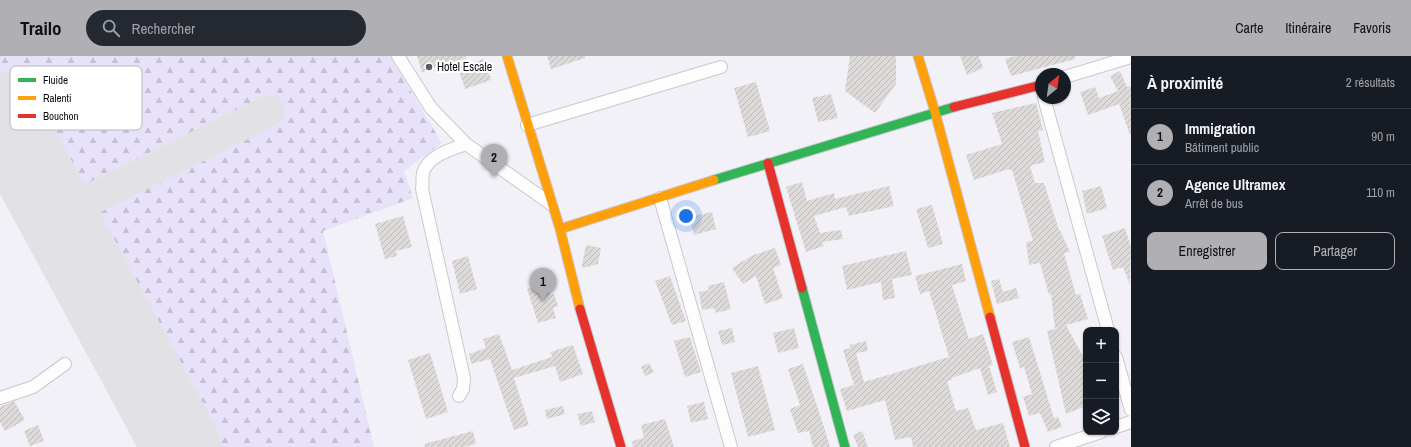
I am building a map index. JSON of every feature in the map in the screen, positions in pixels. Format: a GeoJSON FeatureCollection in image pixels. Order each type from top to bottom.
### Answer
{"type":"FeatureCollection","features":[{"type":"Feature","properties":{"kind":"main road"},"geometry":{"type":"LineString","coordinates":[[507,56],[560,230],[581,312],[621,447]]}},
{"type":"Feature","properties":{"kind":"main road"},"geometry":{"type":"LineString","coordinates":[[918,56],[935,112],[1025,447]]}},
{"type":"Feature","properties":{"kind":"main road"},"geometry":{"type":"LineString","coordinates":[[560,230],[768,163],[935,112],[1035,87]]}},
{"type":"Feature","properties":{"kind":"main road"},"geometry":{"type":"LineString","coordinates":[[768,163],[845,447]]}},
{"type":"Feature","properties":{"kind":"street"},"geometry":{"type":"LineString","coordinates":[[398,56],[431,108],[466,144],[551,204]]}},
{"type":"Feature","properties":{"kind":"street"},"geometry":{"type":"LineString","coordinates":[[1071,75],[1131,56]]}},
{"type":"Feature","properties":{"kind":"street"},"geometry":{"type":"LineString","coordinates":[[527,125],[721,66]]}},
{"type":"Feature","properties":{"kind":"street"},"geometry":{"type":"LineString","coordinates":[[1046,104],[1078,226],[1107,327]]}},
{"type":"Feature","properties":{"kind":"street"},"geometry":{"type":"LineString","coordinates":[[459,396],[463,388],[464,378],[422,189],[423,173],[428,163],[438,155],[466,144]]}},
{"type":"Feature","properties":{"kind":"street"},"geometry":{"type":"LineString","coordinates":[[660,198],[731,447]]}},
{"type":"Feature","properties":{"kind":"street"},"geometry":{"type":"LineString","coordinates":[[1118,363],[1131,410]]}},
{"type":"Feature","properties":{"kind":"street"},"geometry":{"type":"LineString","coordinates":[[0,398],[33,386],[65,364]]}},
{"type":"Feature","properties":{"kind":"street"},"geometry":{"type":"LineString","coordinates":[[1119,426],[1131,422]]}},
{"type":"Feature","properties":{"kind":"street"},"geometry":{"type":"LineString","coordinates":[[1056,447],[1092,435]]}},
{"type":"Feature","properties":{"kind":"green space"},"geometry":{"type":"Polygon","coordinates":[[[0,56],[390,56],[442,143],[404,171],[413,198],[323,231],[374,447],[137,447],[0,191],[0,56]]]}},
{"type":"Feature","properties":{"kind":"building","name":"Hotel Escale"},"geometry":{"type":"Polygon","coordinates":[[[417,56],[466,56],[466,58],[422,72],[417,56]]]}},
{"type":"Feature","properties":{"kind":"building"},"geometry":{"type":"Polygon","coordinates":[[[547,56],[585,56],[585,58],[551,69],[547,56]]]}},
{"type":"Feature","properties":{"kind":"building"},"geometry":{"type":"Polygon","coordinates":[[[850,56],[896,56],[896,84],[875,113],[845,91],[850,56]]]}},
{"type":"Feature","properties":{"kind":"building"},"geometry":{"type":"Polygon","coordinates":[[[960,56],[979,56],[983,68],[967,75],[960,56]]]}},
{"type":"Feature","properties":{"kind":"building"},"geometry":{"type":"Polygon","coordinates":[[[1016,56],[1075,56],[1075,59],[1041,68],[1035,68],[1035,70],[1011,76],[1005,59],[1016,56]]]}},
{"type":"Feature","properties":{"kind":"building"},"geometry":{"type":"Polygon","coordinates":[[[484,59],[491,80],[465,89],[458,68],[484,59]]]}},
{"type":"Feature","properties":{"kind":"building"},"geometry":{"type":"Polygon","coordinates":[[[1120,71],[1127,87],[1131,86],[1130,135],[1119,104],[1088,115],[1080,92],[1095,87],[1099,98],[1118,91],[1110,76],[1120,71]]]}},
{"type":"Feature","properties":{"kind":"building"},"geometry":{"type":"Polygon","coordinates":[[[756,82],[770,131],[748,137],[734,88],[756,82]]]}},
{"type":"Feature","properties":{"kind":"building"},"geometry":{"type":"Polygon","coordinates":[[[831,94],[838,118],[818,122],[812,98],[831,94]]]}},
{"type":"Feature","properties":{"kind":"building"},"geometry":{"type":"Polygon","coordinates":[[[1035,103],[1043,130],[1038,131],[1045,162],[1030,166],[1035,183],[1044,183],[1059,230],[1070,252],[1064,253],[1076,295],[1080,294],[1088,319],[1066,325],[1083,356],[1083,407],[1066,414],[1047,331],[1055,329],[1051,294],[1049,295],[1040,263],[1029,265],[1026,242],[1033,241],[1012,170],[1009,169],[974,180],[966,155],[1002,144],[992,113],[1035,103]]]}},
{"type":"Feature","properties":{"kind":"building"},"geometry":{"type":"Polygon","coordinates":[[[802,182],[807,201],[834,193],[835,199],[889,186],[894,206],[849,216],[846,207],[814,216],[820,233],[841,230],[843,239],[822,242],[824,246],[806,252],[786,187],[802,182]]]}},
{"type":"Feature","properties":{"kind":"building"},"geometry":{"type":"Polygon","coordinates":[[[1101,186],[1107,208],[1087,214],[1082,191],[1101,186]]]}},
{"type":"Feature","properties":{"kind":"building"},"geometry":{"type":"Polygon","coordinates":[[[932,205],[943,244],[928,248],[916,209],[932,205]]]}},
{"type":"Feature","properties":{"kind":"building"},"geometry":{"type":"Polygon","coordinates":[[[712,212],[716,229],[694,235],[689,217],[712,212]]]}},
{"type":"Feature","properties":{"kind":"building"},"geometry":{"type":"Polygon","coordinates":[[[403,216],[412,247],[396,251],[397,256],[385,259],[375,224],[403,216]]]}},
{"type":"Feature","properties":{"kind":"building"},"geometry":{"type":"Polygon","coordinates":[[[1125,228],[1131,247],[1130,285],[1123,267],[1113,270],[1102,236],[1125,228]]]}},
{"type":"Feature","properties":{"kind":"building"},"geometry":{"type":"Polygon","coordinates":[[[586,245],[601,248],[598,264],[582,268],[582,265],[586,245]]]}},
{"type":"Feature","properties":{"kind":"building"},"geometry":{"type":"Polygon","coordinates":[[[775,248],[781,265],[773,268],[783,298],[765,304],[756,276],[743,284],[732,268],[751,256],[775,248]]]}},
{"type":"Feature","properties":{"kind":"building"},"geometry":{"type":"Polygon","coordinates":[[[906,251],[912,275],[892,279],[895,298],[883,300],[881,282],[847,290],[842,266],[906,251]]]}},
{"type":"Feature","properties":{"kind":"building"},"geometry":{"type":"Polygon","coordinates":[[[468,256],[477,289],[460,294],[452,261],[468,256]]]}},
{"type":"Feature","properties":{"kind":"building"},"geometry":{"type":"Polygon","coordinates":[[[962,264],[966,281],[952,285],[969,339],[983,334],[993,365],[989,366],[997,392],[988,395],[980,368],[951,378],[952,380],[947,381],[956,411],[968,408],[976,430],[1003,423],[1010,447],[913,447],[911,437],[895,440],[885,400],[847,411],[840,389],[854,385],[843,350],[850,348],[850,345],[866,341],[868,351],[856,353],[864,382],[949,357],[929,291],[920,294],[915,276],[962,264]]]}},
{"type":"Feature","properties":{"kind":"building"},"geometry":{"type":"Polygon","coordinates":[[[670,276],[686,321],[672,325],[655,281],[670,276]]]}},
{"type":"Feature","properties":{"kind":"building"},"geometry":{"type":"Polygon","coordinates":[[[999,279],[1003,292],[1016,288],[1019,298],[997,304],[991,281],[999,279]]]}},
{"type":"Feature","properties":{"kind":"building"},"geometry":{"type":"Polygon","coordinates":[[[724,282],[731,309],[716,313],[714,308],[702,310],[699,292],[709,290],[708,286],[724,282]]]}},
{"type":"Feature","properties":{"kind":"building"},"geometry":{"type":"Polygon","coordinates":[[[546,283],[550,295],[554,294],[558,306],[553,308],[556,318],[538,323],[527,289],[546,283]]]}},
{"type":"Feature","properties":{"kind":"building"},"geometry":{"type":"Polygon","coordinates":[[[732,328],[735,342],[722,345],[718,331],[732,328]]]}},
{"type":"Feature","properties":{"kind":"building"},"geometry":{"type":"Polygon","coordinates":[[[794,328],[799,348],[778,353],[773,333],[794,328]]]}},
{"type":"Feature","properties":{"kind":"building"},"geometry":{"type":"Polygon","coordinates":[[[499,334],[512,370],[552,357],[550,352],[573,345],[583,374],[560,382],[555,366],[514,378],[529,425],[514,430],[490,359],[471,364],[469,354],[486,348],[483,339],[499,334]]]}},
{"type":"Feature","properties":{"kind":"building"},"geometry":{"type":"Polygon","coordinates":[[[690,337],[701,372],[685,377],[674,341],[690,337]]]}},
{"type":"Feature","properties":{"kind":"building"},"geometry":{"type":"Polygon","coordinates":[[[1029,337],[1054,418],[1058,417],[1062,427],[1048,432],[1040,413],[1029,416],[1023,397],[1032,394],[1024,367],[1020,368],[1012,342],[1029,337]]]}},
{"type":"Feature","properties":{"kind":"building"},"geometry":{"type":"Polygon","coordinates":[[[430,353],[448,412],[426,419],[408,360],[430,353]]]}},
{"type":"Feature","properties":{"kind":"building"},"geometry":{"type":"Polygon","coordinates":[[[649,363],[654,372],[645,376],[641,367],[649,363]]]}},
{"type":"Feature","properties":{"kind":"building"},"geometry":{"type":"Polygon","coordinates":[[[803,364],[830,447],[813,447],[809,431],[798,433],[790,409],[800,405],[788,369],[803,364]]]}},
{"type":"Feature","properties":{"kind":"building"},"geometry":{"type":"Polygon","coordinates":[[[758,366],[775,430],[748,437],[731,373],[758,366]]]}},
{"type":"Feature","properties":{"kind":"building"},"geometry":{"type":"Polygon","coordinates":[[[14,401],[25,420],[5,431],[0,422],[0,407],[14,401]]]}},
{"type":"Feature","properties":{"kind":"building"},"geometry":{"type":"Polygon","coordinates":[[[704,402],[708,419],[691,423],[687,406],[704,402]]]}},
{"type":"Feature","properties":{"kind":"building"},"geometry":{"type":"Polygon","coordinates":[[[563,406],[565,414],[547,419],[545,410],[563,406]]]}},
{"type":"Feature","properties":{"kind":"building"},"geometry":{"type":"Polygon","coordinates":[[[592,411],[595,422],[581,426],[577,414],[592,411]]]}},
{"type":"Feature","properties":{"kind":"building"},"geometry":{"type":"Polygon","coordinates":[[[665,419],[674,447],[633,447],[632,441],[644,438],[641,425],[665,419]]]}},
{"type":"Feature","properties":{"kind":"building"},"geometry":{"type":"Polygon","coordinates":[[[38,425],[44,441],[30,446],[24,431],[38,425]]]}},
{"type":"Feature","properties":{"kind":"building"},"geometry":{"type":"Polygon","coordinates":[[[473,431],[476,444],[464,447],[425,447],[424,444],[473,431]]]}},
{"type":"Feature","properties":{"kind":"building"},"geometry":{"type":"Polygon","coordinates":[[[862,431],[868,447],[858,447],[853,435],[862,431]]]}},
{"type":"Feature","properties":{"kind":"taxiway"},"geometry":{"type":"LineString","coordinates":[[57,216],[269,111]]}},
{"type":"Feature","properties":{"kind":"runway"},"geometry":{"type":"LineString","coordinates":[[0,111],[10,129]]}},
{"type":"Feature","properties":{"kind":"runway"},"geometry":{"type":"LineString","coordinates":[[10,130],[182,447]]}},
{"type":"Feature","properties":{"kind":"traffic: fast"},"geometry":{"type":"LineString","coordinates":[[714,180],[954,107]]}},
{"type":"Feature","properties":{"kind":"traffic: fast"},"geometry":{"type":"LineString","coordinates":[[802,288],[845,447]]}},
{"type":"Feature","properties":{"kind":"traffic: slow"},"geometry":{"type":"LineString","coordinates":[[507,56],[560,229],[580,309]]}},
{"type":"Feature","properties":{"kind":"traffic: slow"},"geometry":{"type":"LineString","coordinates":[[918,56],[935,112],[990,317]]}},
{"type":"Feature","properties":{"kind":"traffic: slow"},"geometry":{"type":"LineString","coordinates":[[560,229],[714,180]]}},
{"type":"Feature","properties":{"kind":"traffic: jam"},"geometry":{"type":"LineString","coordinates":[[954,107],[1035,87]]}},
{"type":"Feature","properties":{"kind":"traffic: jam"},"geometry":{"type":"LineString","coordinates":[[768,163],[802,288]]}},
{"type":"Feature","properties":{"kind":"traffic: jam"},"geometry":{"type":"LineString","coordinates":[[580,309],[621,447]]}},
{"type":"Feature","properties":{"kind":"traffic: jam"},"geometry":{"type":"LineString","coordinates":[[990,317],[1025,447]]}},
{"type":"Feature","properties":{"kind":"place","name":"Hotel Escale"},"geometry":{"type":"Point","coordinates":[429,67]}},
{"type":"Feature","properties":{"kind":"place","name":"Agence Ultramex"},"geometry":{"type":"Point","coordinates":[494,177]}},
{"type":"Feature","properties":{"kind":"place","name":"Immigration"},"geometry":{"type":"Point","coordinates":[543,301]}}]}
